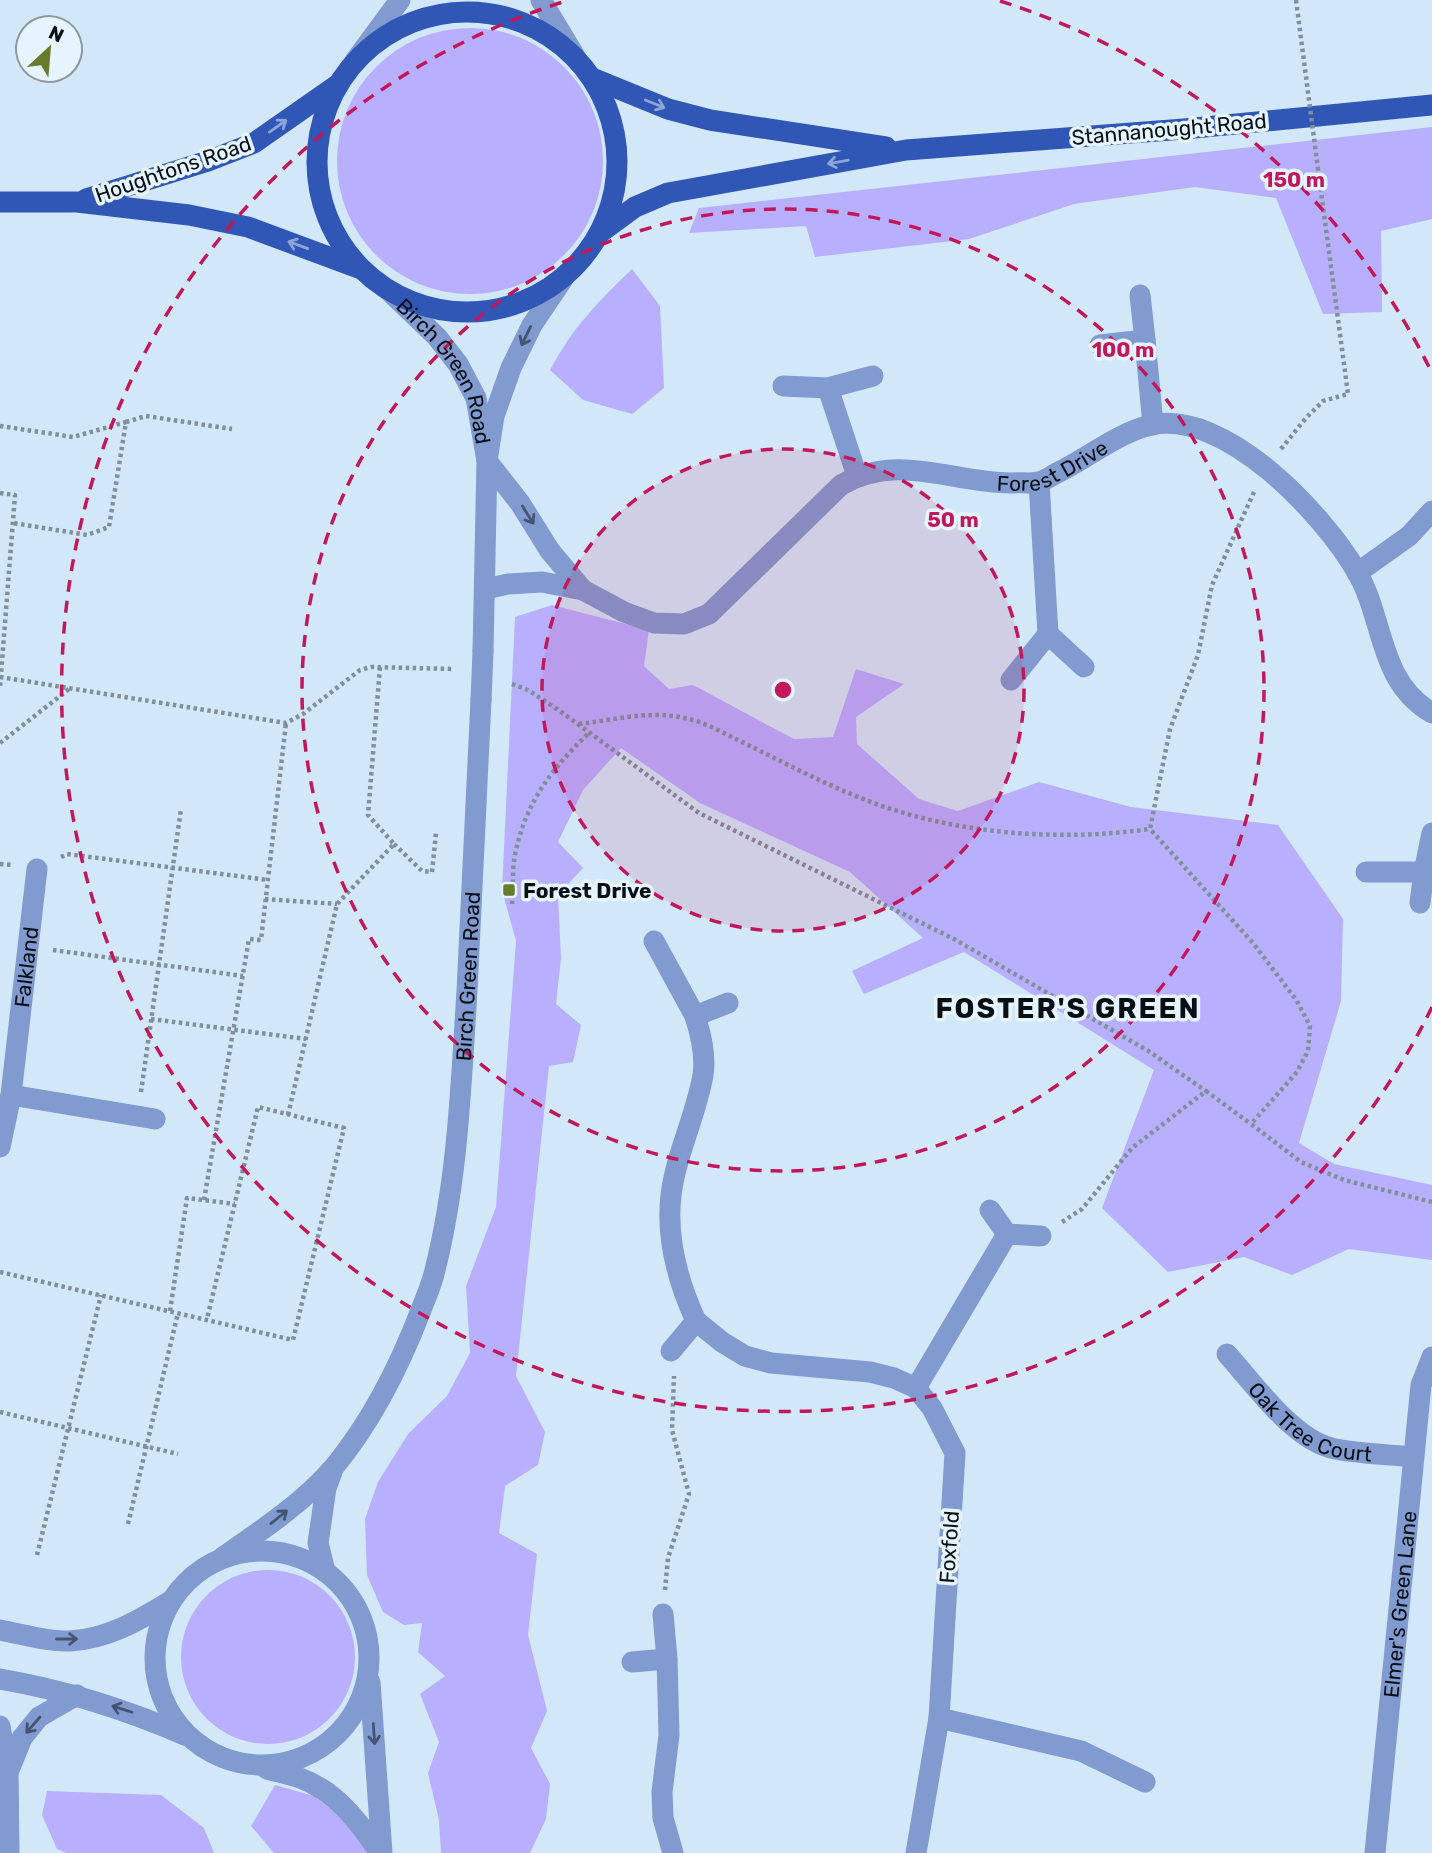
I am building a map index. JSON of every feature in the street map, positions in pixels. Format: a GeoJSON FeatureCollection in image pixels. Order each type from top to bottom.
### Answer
{"type":"FeatureCollection","features":[{"type":"Feature","properties":{"kind":"main road"},"geometry":{"type":"LineString","coordinates":[[464,12],[506,17],[544,33],[576,58],[592,78],[610,114],[618,154],[614,194],[601,232],[584,258],[563,279],[519,304],[469,313],[419,305],[388,290],[361,269],[332,229],[317,181],[319,132],[337,85],[355,61],[386,35],[424,18],[464,12]]}},
{"type":"Feature","properties":{"kind":"main road","name":"Stannanought Road"},"geometry":{"type":"LineString","coordinates":[[592,78],[668,109],[710,120],[906,150]]}},
{"type":"Feature","properties":{"kind":"main road","name":"Houghtons Road"},"geometry":{"type":"LineString","coordinates":[[77,202],[208,161],[254,143],[337,85]]}},
{"type":"Feature","properties":{"kind":"main road","name":"Stannanought Road"},"geometry":{"type":"LineString","coordinates":[[601,232],[635,207],[668,193],[906,150],[1184,129],[1432,105]]}},
{"type":"Feature","properties":{"kind":"main road","name":"Houghtons Road"},"geometry":{"type":"LineString","coordinates":[[0,202],[77,202],[188,215],[248,227],[361,269]]}},
{"type":"Feature","properties":{"kind":"street"},"geometry":{"type":"LineString","coordinates":[[355,61],[400,0]]}},
{"type":"Feature","properties":{"kind":"street"},"geometry":{"type":"LineString","coordinates":[[541,0],[576,58]]}},
{"type":"Feature","properties":{"kind":"street","name":"Birch Green Road"},"geometry":{"type":"LineString","coordinates":[[223,1557],[294,1506],[334,1467],[389,1383],[435,1272],[451,1194],[461,1094],[486,589],[487,461],[494,416],[511,368],[532,325],[563,279]]}},
{"type":"Feature","properties":{"kind":"street","name":"Birch Green Road"},"geometry":{"type":"LineString","coordinates":[[388,290],[437,337],[458,364],[476,397],[487,461]]}},
{"type":"Feature","properties":{"kind":"street"},"geometry":{"type":"LineString","coordinates":[[1140,295],[1153,425]]}},
{"type":"Feature","properties":{"kind":"street"},"geometry":{"type":"LineString","coordinates":[[1100,345],[1144,340]]}},
{"type":"Feature","properties":{"kind":"street"},"geometry":{"type":"LineString","coordinates":[[783,386],[828,388],[873,376]]}},
{"type":"Feature","properties":{"kind":"street"},"geometry":{"type":"LineString","coordinates":[[828,388],[857,477]]}},
{"type":"Feature","properties":{"kind":"street","name":"Forest Drive"},"geometry":{"type":"LineString","coordinates":[[486,589],[508,584],[542,582],[583,590],[624,612],[654,623],[684,624],[709,614],[841,485],[857,477],[891,468],[942,473],[989,483],[1039,482],[1119,437],[1153,425],[1188,426],[1221,436],[1250,454],[1314,516],[1357,573],[1372,605],[1384,653],[1394,674],[1407,694],[1432,713]]}},
{"type":"Feature","properties":{"kind":"street","name":"Forest Drive"},"geometry":{"type":"LineString","coordinates":[[487,461],[520,503],[550,551],[583,590]]}},
{"type":"Feature","properties":{"kind":"street"},"geometry":{"type":"LineString","coordinates":[[1011,680],[1048,634],[1039,482]]}},
{"type":"Feature","properties":{"kind":"street"},"geometry":{"type":"LineString","coordinates":[[1357,573],[1409,536],[1432,511]]}},
{"type":"Feature","properties":{"kind":"street"},"geometry":{"type":"LineString","coordinates":[[1048,634],[1084,667]]}},
{"type":"Feature","properties":{"kind":"street"},"geometry":{"type":"LineString","coordinates":[[1420,903],[1432,833]]}},
{"type":"Feature","properties":{"kind":"street","name":"Falkland"},"geometry":{"type":"LineString","coordinates":[[0,1147],[10,1095],[37,869]]}},
{"type":"Feature","properties":{"kind":"street"},"geometry":{"type":"LineString","coordinates":[[1366,872],[1424,872]]}},
{"type":"Feature","properties":{"kind":"street"},"geometry":{"type":"LineString","coordinates":[[654,941],[695,1016],[703,1044],[704,1073],[676,1168],[670,1221],[678,1272],[686,1300],[696,1321],[745,1356],[771,1363],[870,1372],[894,1378],[916,1388],[1007,1234]]}},
{"type":"Feature","properties":{"kind":"street"},"geometry":{"type":"LineString","coordinates":[[695,1016],[728,1003]]}},
{"type":"Feature","properties":{"kind":"street"},"geometry":{"type":"LineString","coordinates":[[10,1095],[146,1118]]}},
{"type":"Feature","properties":{"kind":"street"},"geometry":{"type":"LineString","coordinates":[[990,1210],[1007,1234]]}},
{"type":"Feature","properties":{"kind":"street"},"geometry":{"type":"LineString","coordinates":[[1007,1234],[1041,1236]]}},
{"type":"Feature","properties":{"kind":"street"},"geometry":{"type":"LineString","coordinates":[[671,1351],[696,1321]]}},
{"type":"Feature","properties":{"kind":"street","name":"Oak Tree Court"},"geometry":{"type":"LineString","coordinates":[[1227,1354],[1280,1413],[1315,1441],[1332,1448],[1413,1457]]}},
{"type":"Feature","properties":{"kind":"street","name":"Elmer's Green Lane"},"geometry":{"type":"LineString","coordinates":[[1375,1853],[1421,1385],[1432,1357]]}},
{"type":"Feature","properties":{"kind":"street","name":"Foxfold"},"geometry":{"type":"LineString","coordinates":[[916,1388],[932,1408],[955,1453],[939,1718],[916,1853]]}},
{"type":"Feature","properties":{"kind":"street","name":"Birch Green Road"},"geometry":{"type":"LineString","coordinates":[[325,1571],[318,1543],[326,1488],[334,1467]]}},
{"type":"Feature","properties":{"kind":"street"},"geometry":{"type":"LineString","coordinates":[[0,1630],[67,1641],[98,1637],[134,1624],[169,1602],[193,1575],[223,1557],[258,1550],[293,1555],[325,1571],[350,1597],[366,1630],[381,1853]]}},
{"type":"Feature","properties":{"kind":"street"},"geometry":{"type":"LineString","coordinates":[[169,1602],[156,1635],[155,1671],[165,1706],[186,1735]]}},
{"type":"Feature","properties":{"kind":"street"},"geometry":{"type":"LineString","coordinates":[[663,1614],[669,1735],[662,1792],[663,1818],[673,1853]]}},
{"type":"Feature","properties":{"kind":"street"},"geometry":{"type":"LineString","coordinates":[[632,1662],[667,1659]]}},
{"type":"Feature","properties":{"kind":"street"},"geometry":{"type":"LineString","coordinates":[[252,1765],[288,1763],[319,1749],[344,1728],[362,1699],[369,1666]]}},
{"type":"Feature","properties":{"kind":"street"},"geometry":{"type":"LineString","coordinates":[[0,1679],[77,1695],[133,1713],[186,1735],[216,1756],[301,1778],[332,1795],[358,1821],[381,1853]]}},
{"type":"Feature","properties":{"kind":"street"},"geometry":{"type":"LineString","coordinates":[[8,1772],[22,1738],[39,1717],[77,1695]]}},
{"type":"Feature","properties":{"kind":"street"},"geometry":{"type":"LineString","coordinates":[[939,1718],[1081,1751],[1145,1782]]}},
{"type":"Feature","properties":{"kind":"street"},"geometry":{"type":"LineString","coordinates":[[0,1726],[8,1772],[9,1853]]}},
{"type":"Feature","properties":{"kind":"path"},"geometry":{"type":"LineString","coordinates":[[1150,829],[1170,729],[1198,655],[1212,585],[1266,469],[1306,418],[1324,401],[1348,394],[1296,0]]}},
{"type":"Feature","properties":{"kind":"path"},"geometry":{"type":"LineString","coordinates":[[0,426],[73,437],[146,416],[232,429]]}},
{"type":"Feature","properties":{"kind":"path"},"geometry":{"type":"LineString","coordinates":[[13,523],[87,535],[109,527],[126,422]]}},
{"type":"Feature","properties":{"kind":"path"},"geometry":{"type":"LineString","coordinates":[[0,493],[15,495],[0,687]]}},
{"type":"Feature","properties":{"kind":"path"},"geometry":{"type":"LineString","coordinates":[[1,677],[286,723],[303,714],[360,670],[371,667],[453,669]]}},
{"type":"Feature","properties":{"kind":"path"},"geometry":{"type":"LineString","coordinates":[[380,667],[368,815],[422,871],[432,872],[436,833]]}},
{"type":"Feature","properties":{"kind":"path"},"geometry":{"type":"LineString","coordinates":[[512,684],[528,690],[578,724],[699,813],[954,939],[1150,1052],[1206,1090],[1301,1162],[1345,1180],[1432,1202]]}},
{"type":"Feature","properties":{"kind":"path"},"geometry":{"type":"LineString","coordinates":[[0,743],[70,688]]}},
{"type":"Feature","properties":{"kind":"path"},"geometry":{"type":"LineString","coordinates":[[578,724],[653,715],[685,718],[863,799],[930,821],[994,831],[1104,836],[1150,829]]}},
{"type":"Feature","properties":{"kind":"path"},"geometry":{"type":"LineString","coordinates":[[204,1200],[249,939],[261,940],[286,723]]}},
{"type":"Feature","properties":{"kind":"path"},"geometry":{"type":"LineString","coordinates":[[512,904],[515,855],[531,805],[548,776],[589,733]]}},
{"type":"Feature","properties":{"kind":"path"},"geometry":{"type":"LineString","coordinates":[[146,1118],[151,1019],[181,809]]}},
{"type":"Feature","properties":{"kind":"path"},"geometry":{"type":"LineString","coordinates":[[1150,829],[1254,943],[1297,1001],[1310,1026],[1308,1051],[1297,1072],[1251,1124]]}},
{"type":"Feature","properties":{"kind":"path"},"geometry":{"type":"LineString","coordinates":[[288,1115],[337,904],[394,844]]}},
{"type":"Feature","properties":{"kind":"path"},"geometry":{"type":"LineString","coordinates":[[37,869],[67,854],[268,880]]}},
{"type":"Feature","properties":{"kind":"path"},"geometry":{"type":"LineString","coordinates":[[265,899],[337,904]]}},
{"type":"Feature","properties":{"kind":"path"},"geometry":{"type":"LineString","coordinates":[[28,946],[243,976]]}},
{"type":"Feature","properties":{"kind":"path"},"geometry":{"type":"LineString","coordinates":[[151,1019],[306,1040]]}},
{"type":"Feature","properties":{"kind":"path"},"geometry":{"type":"LineString","coordinates":[[1041,1236],[1082,1209],[1132,1148],[1206,1090]]}},
{"type":"Feature","properties":{"kind":"path"},"geometry":{"type":"LineString","coordinates":[[0,1272],[293,1340],[344,1128],[258,1107],[207,1320]]}},
{"type":"Feature","properties":{"kind":"path"},"geometry":{"type":"LineString","coordinates":[[170,1311],[187,1198],[235,1204]]}},
{"type":"Feature","properties":{"kind":"path"},"geometry":{"type":"LineString","coordinates":[[37,1555],[101,1295]]}},
{"type":"Feature","properties":{"kind":"path"},"geometry":{"type":"LineString","coordinates":[[128,1524],[178,1313]]}},
{"type":"Feature","properties":{"kind":"path"},"geometry":{"type":"LineString","coordinates":[[663,1614],[668,1558],[688,1494],[672,1430],[674,1376],[671,1351]]}},
{"type":"Feature","properties":{"kind":"path"},"geometry":{"type":"LineString","coordinates":[[0,1412],[178,1454]]}},
{"type":"Feature","properties":{"kind":"shaded area"},"geometry":{"type":"Polygon","coordinates":[[[470,28],[521,38],[564,67],[593,110],[603,161],[593,212],[564,255],[521,284],[470,294],[419,284],[376,255],[347,212],[337,161],[347,110],[376,67],[419,38],[470,28]]]}},
{"type":"Feature","properties":{"kind":"shaded area"},"geometry":{"type":"Polygon","coordinates":[[[1432,127],[1432,219],[1381,231],[1382,312],[1323,314],[1276,198],[1195,187],[1074,204],[969,239],[815,257],[806,226],[689,233],[699,208],[1432,127]]]}},
{"type":"Feature","properties":{"kind":"shaded area"},"geometry":{"type":"Polygon","coordinates":[[[632,269],[660,306],[664,388],[632,414],[583,400],[550,370],[586,316],[632,269]]]}},
{"type":"Feature","properties":{"kind":"shaded area"},"geometry":{"type":"Polygon","coordinates":[[[552,605],[649,630],[644,666],[669,689],[693,685],[794,739],[833,737],[856,669],[904,684],[856,717],[857,744],[919,799],[958,811],[1039,782],[1131,807],[1278,825],[1343,919],[1341,1001],[1299,1143],[1334,1164],[1432,1185],[1432,1260],[1349,1249],[1292,1275],[1244,1257],[1168,1272],[1102,1208],[1154,1070],[964,952],[864,994],[852,971],[923,938],[850,872],[700,803],[621,748],[583,790],[558,842],[583,868],[558,895],[561,958],[556,1004],[581,1025],[573,1062],[549,1066],[516,1376],[545,1432],[538,1465],[505,1486],[499,1533],[537,1554],[528,1635],[547,1711],[531,1748],[550,1784],[546,1819],[530,1853],[441,1853],[439,1820],[428,1773],[439,1742],[420,1694],[445,1676],[418,1652],[422,1623],[404,1625],[383,1612],[367,1575],[365,1519],[378,1482],[408,1434],[447,1396],[470,1353],[466,1286],[496,1207],[516,941],[502,890],[515,617],[552,605]]]}},
{"type":"Feature","properties":{"kind":"shaded area"},"geometry":{"type":"Polygon","coordinates":[[[268,1570],[301,1577],[330,1595],[348,1624],[355,1657],[348,1690],[330,1719],[301,1737],[268,1744],[235,1737],[206,1719],[188,1690],[181,1657],[188,1624],[206,1595],[235,1577],[268,1570]]]}},
{"type":"Feature","properties":{"kind":"shaded area"},"geometry":{"type":"Polygon","coordinates":[[[275,1785],[314,1796],[350,1823],[368,1853],[274,1853],[251,1826],[275,1785]]]}},
{"type":"Feature","properties":{"kind":"shaded area"},"geometry":{"type":"Polygon","coordinates":[[[47,1791],[161,1795],[204,1828],[214,1853],[66,1853],[57,1849],[42,1815],[47,1791]]]}},
{"type":"Feature","properties":{"kind":"place","name":"Forest Drive"},"geometry":{"type":"Point","coordinates":[509,890]}},
{"type":"Feature","properties":{"kind":"district","name":"FOSTER'S GREEN"},"geometry":{"type":"Point","coordinates":[1068,1008]}}]}
